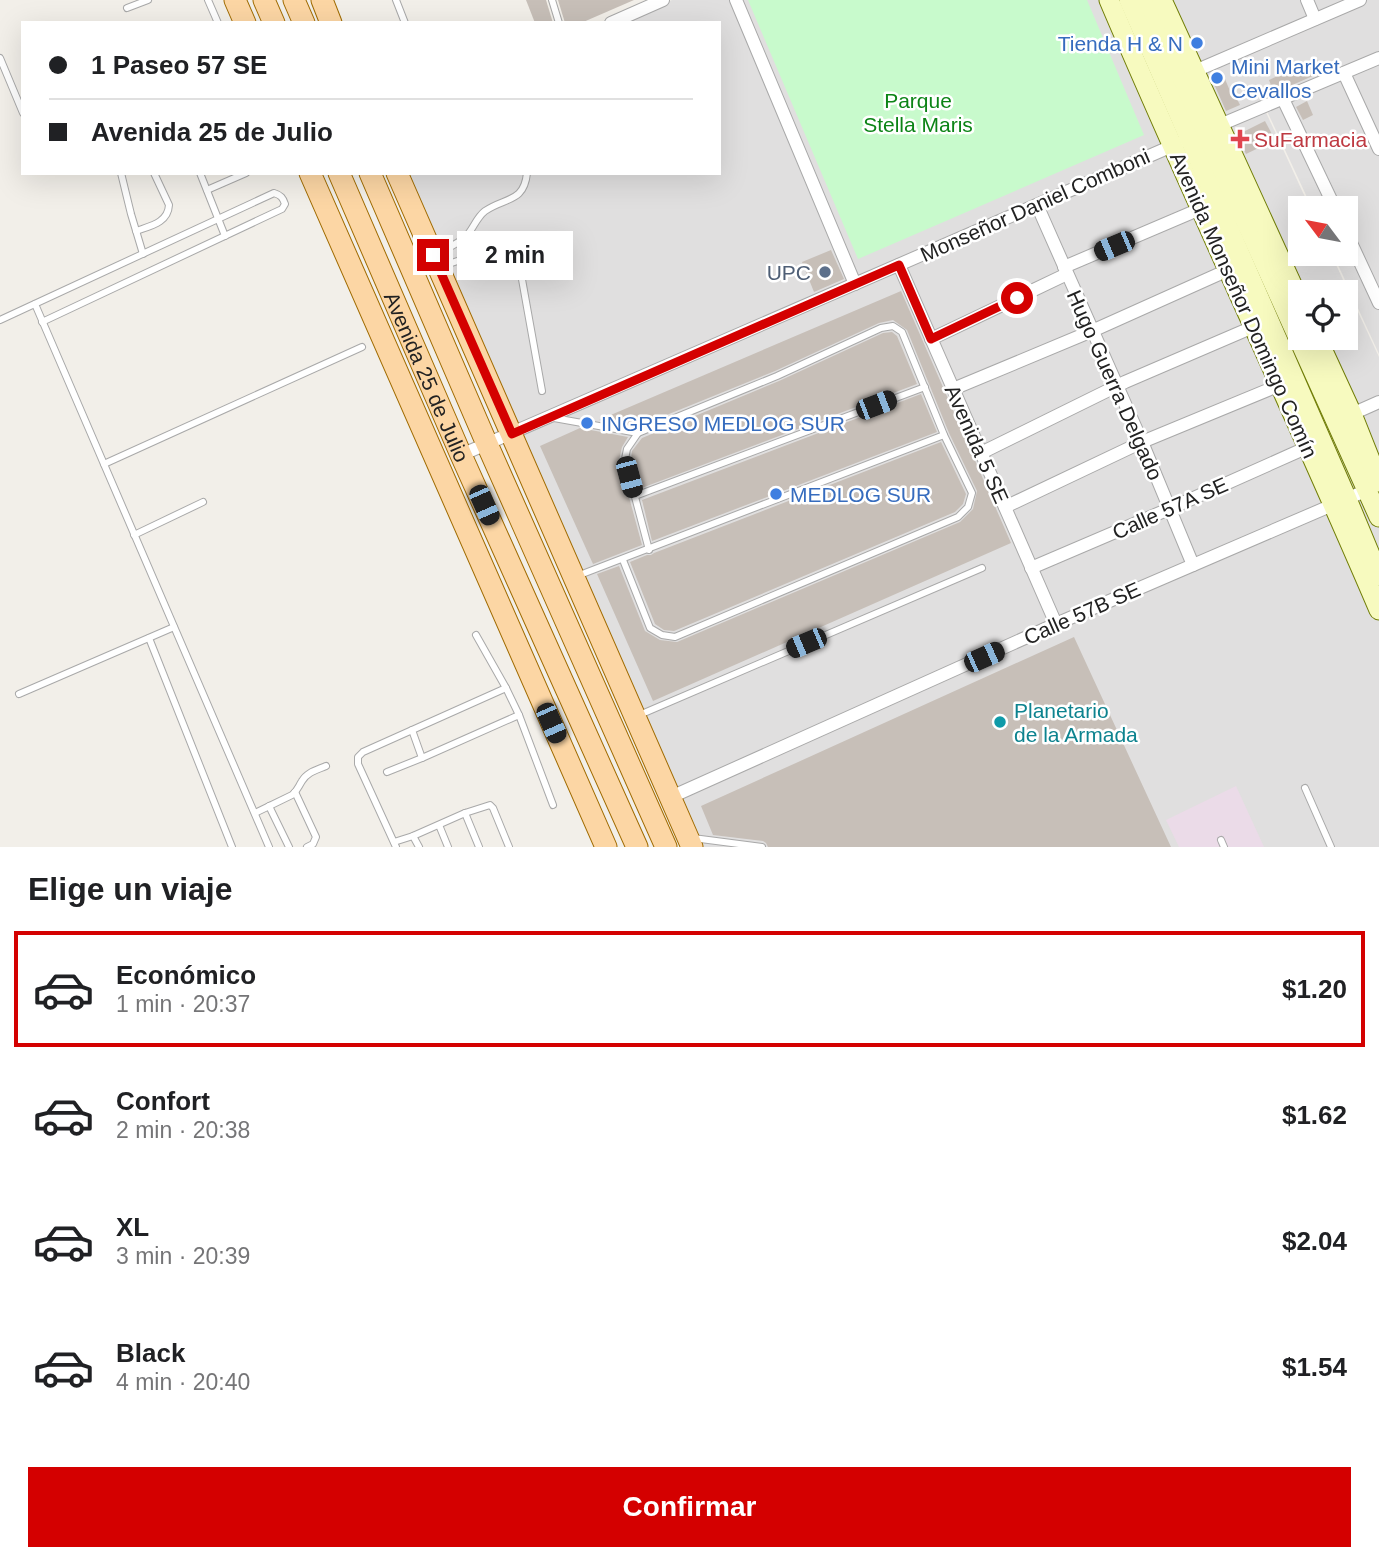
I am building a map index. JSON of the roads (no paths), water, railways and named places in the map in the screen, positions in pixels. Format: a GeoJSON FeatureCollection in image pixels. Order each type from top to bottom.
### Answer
{"type":"FeatureCollection","features":[{"type":"Feature","properties":{"kind":"main road"},"geometry":{"type":"LineString","coordinates":[[235,0],[244,21]]}},
{"type":"Feature","properties":{"kind":"main road"},"geometry":{"type":"LineString","coordinates":[[264,0],[273,21]]}},
{"type":"Feature","properties":{"kind":"main road"},"geometry":{"type":"LineString","coordinates":[[294,0],[303,21]]}},
{"type":"Feature","properties":{"kind":"main road"},"geometry":{"type":"LineString","coordinates":[[321,0],[330,21]]}},
{"type":"Feature","properties":{"kind":"main road","name":"Avenida Monseñor Domingo Comín"},"geometry":{"type":"LineString","coordinates":[[1109,0],[1171,146],[1308,447],[1379,576]]}},
{"type":"Feature","properties":{"kind":"main road","name":"Avenida Monseñor Domingo Comín"},"geometry":{"type":"LineString","coordinates":[[1129,0],[1288,281]]}},
{"type":"Feature","properties":{"kind":"main road","name":"Avenida Monseñor Domingo Comín"},"geometry":{"type":"LineString","coordinates":[[1147,0],[1205,132],[1375,485]]}},
{"type":"Feature","properties":{"kind":"main road","name":"Avenida Monseñor Domingo Comín"},"geometry":{"type":"LineString","coordinates":[[1163,0],[1195,71],[1205,132],[1379,610]]}},
{"type":"Feature","properties":{"kind":"main road","name":"Avenida 25 de Julio"},"geometry":{"type":"LineString","coordinates":[[311,175],[606,847]]}},
{"type":"Feature","properties":{"kind":"main road","name":"Avenida 25 de Julio"},"geometry":{"type":"LineString","coordinates":[[340,175],[461,455],[637,847]]}},
{"type":"Feature","properties":{"kind":"main road","name":"Avenida 25 de Julio"},"geometry":{"type":"LineString","coordinates":[[371,175],[666,847]]}},
{"type":"Feature","properties":{"kind":"main road"},"geometry":{"type":"LineString","coordinates":[[398,175],[690,842]]}},
{"type":"Feature","properties":{"kind":"main road","name":"Avenida Monseñor Domingo Comín"},"geometry":{"type":"LineString","coordinates":[[1323,350],[1352,414],[1375,485],[1379,517]]}},
{"type":"Feature","properties":{"kind":"main road"},"geometry":{"type":"LineString","coordinates":[[442,475],[495,529]]}},
{"type":"Feature","properties":{"kind":"street"},"geometry":{"type":"LineString","coordinates":[[616,21],[663,0]]}},
{"type":"Feature","properties":{"kind":"street"},"geometry":{"type":"LineString","coordinates":[[736,0],[855,284]]}},
{"type":"Feature","properties":{"kind":"street"},"geometry":{"type":"LineString","coordinates":[[1307,0],[1315,19]]}},
{"type":"Feature","properties":{"kind":"street"},"geometry":{"type":"LineString","coordinates":[[1195,71],[1360,0]]}},
{"type":"Feature","properties":{"kind":"street","name":"Monseñor Daniel Comboni"},"geometry":{"type":"LineString","coordinates":[[461,455],[1379,58]]}},
{"type":"Feature","properties":{"kind":"street"},"geometry":{"type":"LineString","coordinates":[[1345,73],[1379,149]]}},
{"type":"Feature","properties":{"kind":"street"},"geometry":{"type":"LineString","coordinates":[[1283,99],[1329,196]]}},
{"type":"Feature","properties":{"kind":"street","name":"Hugo Guerra Delgado"},"geometry":{"type":"LineString","coordinates":[[1037,205],[1142,442],[1193,565]]}},
{"type":"Feature","properties":{"kind":"street"},"geometry":{"type":"LineString","coordinates":[[931,339],[1065,270],[1200,209]]}},
{"type":"Feature","properties":{"kind":"street"},"geometry":{"type":"LineString","coordinates":[[1358,258],[1379,303]]}},
{"type":"Feature","properties":{"kind":"street","name":"Avenida 5 SE"},"geometry":{"type":"LineString","coordinates":[[899,265],[1056,624]]}},
{"type":"Feature","properties":{"kind":"street"},"geometry":{"type":"LineString","coordinates":[[953,390],[1228,270]]}},
{"type":"Feature","properties":{"kind":"street"},"geometry":{"type":"LineString","coordinates":[[981,453],[1117,386],[1254,327]]}},
{"type":"Feature","properties":{"kind":"street"},"geometry":{"type":"LineString","coordinates":[[1005,507],[1142,442],[1280,385]]}},
{"type":"Feature","properties":{"kind":"street"},"geometry":{"type":"LineString","coordinates":[[1352,414],[1379,402]]}},
{"type":"Feature","properties":{"kind":"street","name":"Calle 57A SE"},"geometry":{"type":"LineString","coordinates":[[1031,568],[1308,447]]}},
{"type":"Feature","properties":{"kind":"street","name":"Calle 57B SE"},"geometry":{"type":"LineString","coordinates":[[671,797],[1056,624],[1375,485]]}},
{"type":"Feature","properties":{"kind":"lane"},"geometry":{"type":"LineString","coordinates":[[127,8],[148,0]]}},
{"type":"Feature","properties":{"kind":"lane"},"geometry":{"type":"LineString","coordinates":[[208,0],[217,21]]}},
{"type":"Feature","properties":{"kind":"lane"},"geometry":{"type":"LineString","coordinates":[[396,0],[404,21]]}},
{"type":"Feature","properties":{"kind":"lane"},"geometry":{"type":"LineString","coordinates":[[552,0],[558,21]]}},
{"type":"Feature","properties":{"kind":"lane"},"geometry":{"type":"LineString","coordinates":[[0,58],[21,108]]}},
{"type":"Feature","properties":{"kind":"lane"},"geometry":{"type":"LineString","coordinates":[[122,175],[143,254]]}},
{"type":"Feature","properties":{"kind":"lane"},"geometry":{"type":"LineString","coordinates":[[136,231],[162,221],[169,211],[169,205],[155,175]]}},
{"type":"Feature","properties":{"kind":"lane"},"geometry":{"type":"LineString","coordinates":[[201,175],[225,236]]}},
{"type":"Feature","properties":{"kind":"lane"},"geometry":{"type":"LineString","coordinates":[[207,190],[241,175]]}},
{"type":"Feature","properties":{"kind":"lane"},"geometry":{"type":"LineString","coordinates":[[436,261],[470,233],[484,212],[522,192],[527,175]]}},
{"type":"Feature","properties":{"kind":"lane"},"geometry":{"type":"LineString","coordinates":[[0,320],[274,193],[283,199],[285,204],[282,209],[42,322]]}},
{"type":"Feature","properties":{"kind":"lane"},"geometry":{"type":"LineString","coordinates":[[436,261],[498,247],[508,248],[518,257],[542,391]]}},
{"type":"Feature","properties":{"kind":"lane"},"geometry":{"type":"LineString","coordinates":[[35,304],[269,847]]}},
{"type":"Feature","properties":{"kind":"lane"},"geometry":{"type":"LineString","coordinates":[[549,417],[638,433],[777,376],[881,328],[893,326],[902,332],[944,435],[972,493],[968,507],[958,517],[675,637],[662,635],[650,628],[623,560]]}},
{"type":"Feature","properties":{"kind":"lane"},"geometry":{"type":"LineString","coordinates":[[104,464],[362,347]]}},
{"type":"Feature","properties":{"kind":"lane"},"geometry":{"type":"LineString","coordinates":[[635,496],[925,387]]}},
{"type":"Feature","properties":{"kind":"lane"},"geometry":{"type":"LineString","coordinates":[[638,433],[627,449],[625,459],[649,550]]}},
{"type":"Feature","properties":{"kind":"lane"},"geometry":{"type":"LineString","coordinates":[[574,577],[944,435]]}},
{"type":"Feature","properties":{"kind":"lane"},"geometry":{"type":"LineString","coordinates":[[134,535],[203,502]]}},
{"type":"Feature","properties":{"kind":"lane"},"geometry":{"type":"LineString","coordinates":[[635,716],[982,568]]}},
{"type":"Feature","properties":{"kind":"lane"},"geometry":{"type":"LineString","coordinates":[[19,694],[174,627]]}},
{"type":"Feature","properties":{"kind":"lane"},"geometry":{"type":"LineString","coordinates":[[476,635],[519,715],[553,805]]}},
{"type":"Feature","properties":{"kind":"lane"},"geometry":{"type":"LineString","coordinates":[[149,638],[232,847]]}},
{"type":"Feature","properties":{"kind":"lane"},"geometry":{"type":"LineString","coordinates":[[506,688],[363,752],[358,757],[358,764],[395,845],[490,804],[509,847]]}},
{"type":"Feature","properties":{"kind":"lane"},"geometry":{"type":"LineString","coordinates":[[387,772],[519,715]]}},
{"type":"Feature","properties":{"kind":"lane"},"geometry":{"type":"LineString","coordinates":[[412,730],[422,758]]}},
{"type":"Feature","properties":{"kind":"lane"},"geometry":{"type":"LineString","coordinates":[[255,813],[295,792],[307,774],[326,766]]}},
{"type":"Feature","properties":{"kind":"lane"},"geometry":{"type":"LineString","coordinates":[[1305,788],[1331,847]]}},
{"type":"Feature","properties":{"kind":"lane"},"geometry":{"type":"LineString","coordinates":[[295,792],[316,837],[313,845],[307,847]]}},
{"type":"Feature","properties":{"kind":"lane"},"geometry":{"type":"LineString","coordinates":[[269,806],[289,847]]}},
{"type":"Feature","properties":{"kind":"lane"},"geometry":{"type":"LineString","coordinates":[[465,813],[479,847]]}},
{"type":"Feature","properties":{"kind":"lane"},"geometry":{"type":"LineString","coordinates":[[439,825],[448,847]]}},
{"type":"Feature","properties":{"kind":"lane"},"geometry":{"type":"LineString","coordinates":[[414,836],[419,847]]}},
{"type":"Feature","properties":{"kind":"lane"},"geometry":{"type":"LineString","coordinates":[[690,842],[762,847]]}},
{"type":"Feature","properties":{"kind":"place","name":"Tienda H & N"},"geometry":{"type":"Point","coordinates":[1197,43]}},
{"type":"Feature","properties":{"kind":"place","name":"Mini Market Cevallos"},"geometry":{"type":"Point","coordinates":[1217,78]}},
{"type":"Feature","properties":{"kind":"place","name":"SuFarmacia"},"geometry":{"type":"Point","coordinates":[1240,139]}},
{"type":"Feature","properties":{"kind":"place","name":"UPC"},"geometry":{"type":"Point","coordinates":[825,272]}},
{"type":"Feature","properties":{"kind":"place","name":"INGRESO MEDLOG SUR"},"geometry":{"type":"Point","coordinates":[587,423]}},
{"type":"Feature","properties":{"kind":"place","name":"MEDLOG SUR"},"geometry":{"type":"Point","coordinates":[776,494]}},
{"type":"Feature","properties":{"kind":"place","name":"Planetario de la Armada"},"geometry":{"type":"Point","coordinates":[1000,722]}},
{"type":"Feature","properties":{"kind":"park label","name":"Parque Stella Maris"},"geometry":{"type":"Point","coordinates":[918,112]}}]}
